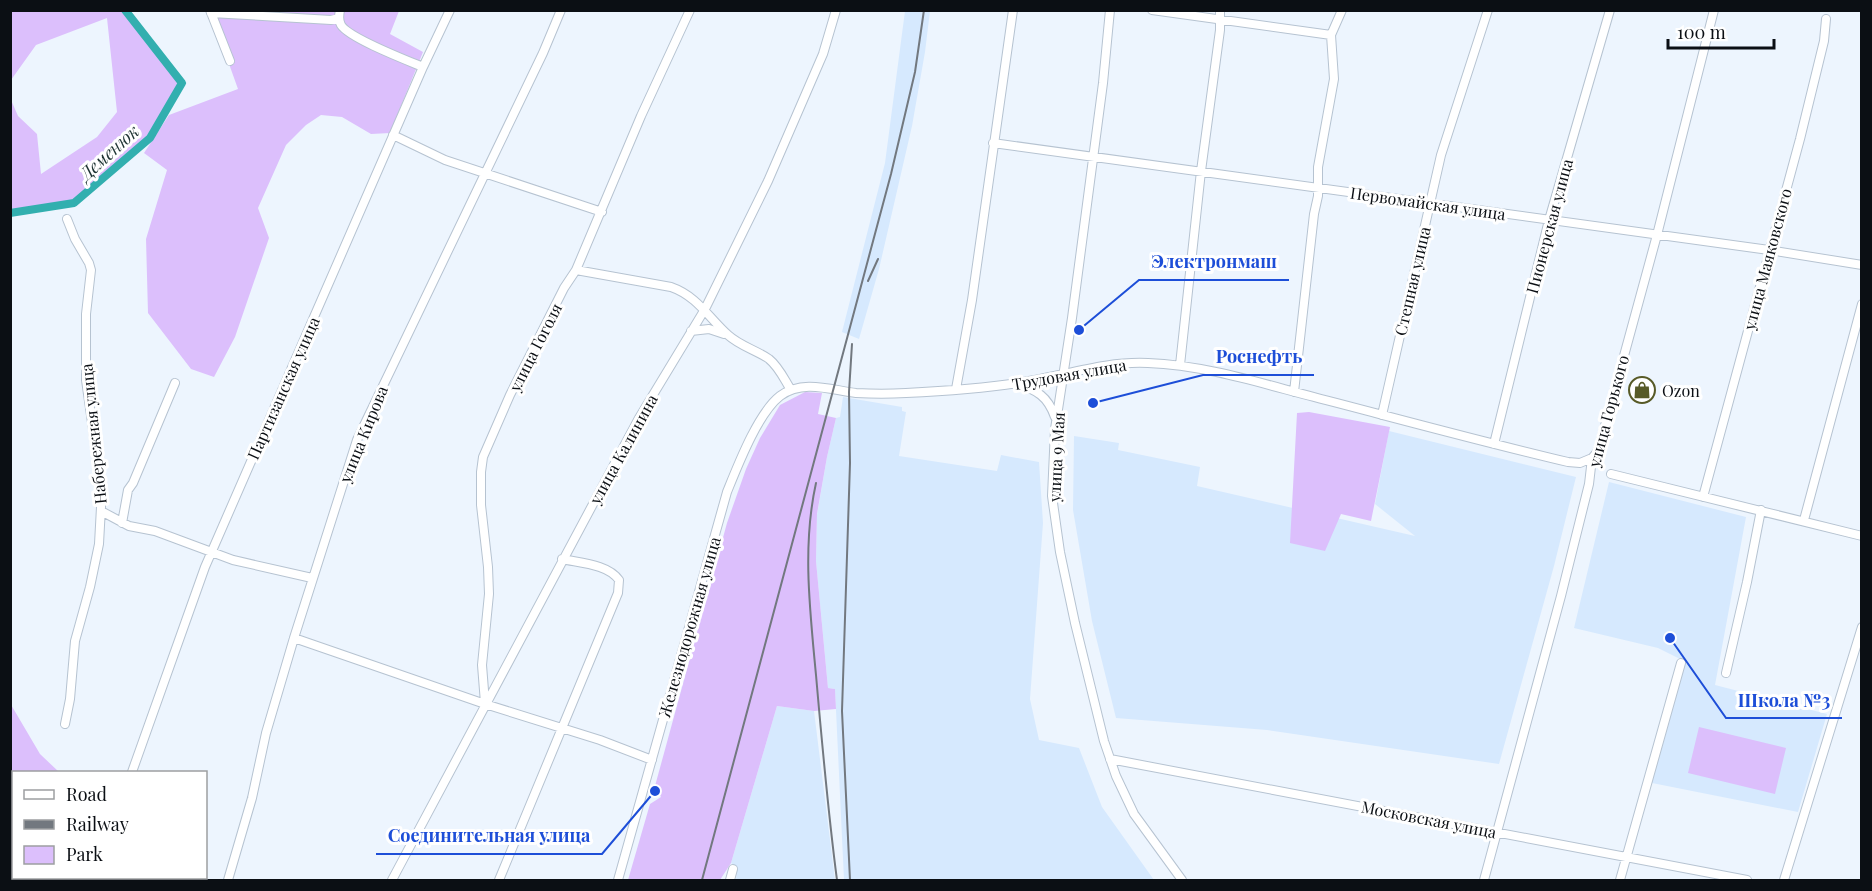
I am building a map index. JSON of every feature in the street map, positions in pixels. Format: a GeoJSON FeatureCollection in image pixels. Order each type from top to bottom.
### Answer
{"type":"FeatureCollection","features":[{"type":"Feature","properties":{"kind":"street","name":"Партизанская улица"},"geometry":{"type":"LineString","coordinates":[[132,771],[211,552],[450,10]]}},
{"type":"Feature","properties":{"kind":"street","name":"улица Кирова"},"geometry":{"type":"LineString","coordinates":[[228,880],[294,638],[357,440],[543,53],[561,10]]}},
{"type":"Feature","properties":{"kind":"street","name":"улица Гоголя"},"geometry":{"type":"LineString","coordinates":[[485,705],[482,665],[489,594],[481,505],[483,457],[510,395],[564,288],[576,270],[641,116],[690,10]]}},
{"type":"Feature","properties":{"kind":"street","name":"улица Калинина"},"geometry":{"type":"LineString","coordinates":[[392,880],[639,418],[705,309],[768,181],[823,54],[836,10]]}},
{"type":"Feature","properties":{"kind":"street"},"geometry":{"type":"LineString","coordinates":[[956,389],[972,300],[1013,10]]}},
{"type":"Feature","properties":{"kind":"street","name":"улица 9 Мая"},"geometry":{"type":"LineString","coordinates":[[1110,10],[1072,318],[1056,418],[1051,483],[1053,511],[1076,623],[1110,759],[1134,814],[1183,880]]}},
{"type":"Feature","properties":{"kind":"street"},"geometry":{"type":"LineString","coordinates":[[1152,10],[1220,15],[1331,34]]}},
{"type":"Feature","properties":{"kind":"street"},"geometry":{"type":"LineString","coordinates":[[1294,392],[1318,196],[1318,167],[1334,79],[1331,34],[1342,10]]}},
{"type":"Feature","properties":{"kind":"street","name":"Степная улица"},"geometry":{"type":"LineString","coordinates":[[1382,415],[1449,126],[1488,10]]}},
{"type":"Feature","properties":{"kind":"street","name":"Пионерская улица"},"geometry":{"type":"LineString","coordinates":[[1494,444],[1549,220],[1610,10]]}},
{"type":"Feature","properties":{"kind":"street","name":"улица Горького"},"geometry":{"type":"LineString","coordinates":[[1484,880],[1561,596],[1589,484],[1592,458],[1598,451],[1657,235],[1714,10]]}},
{"type":"Feature","properties":{"kind":"street"},"geometry":{"type":"LineString","coordinates":[[230,61],[211,12],[331,20],[339,14],[343,28],[367,42],[423,67]]}},
{"type":"Feature","properties":{"kind":"street"},"geometry":{"type":"LineString","coordinates":[[1180,365],[1220,15]]}},
{"type":"Feature","properties":{"kind":"street","name":"улица Маяковского"},"geometry":{"type":"LineString","coordinates":[[1703,497],[1808,106],[1824,41],[1826,19]]}},
{"type":"Feature","properties":{"kind":"street"},"geometry":{"type":"LineString","coordinates":[[393,135],[445,160],[602,212]]}},
{"type":"Feature","properties":{"kind":"street","name":"Первомайская улица"},"geometry":{"type":"LineString","coordinates":[[993,143],[1769,250],[1862,265]]}},
{"type":"Feature","properties":{"kind":"street","name":"Набережная улица"},"geometry":{"type":"LineString","coordinates":[[65,724],[70,699],[75,640],[99,544],[101,511],[100,479],[86,380],[86,324],[91,270],[67,219]]}},
{"type":"Feature","properties":{"kind":"street"},"geometry":{"type":"LineString","coordinates":[[576,270],[681,290],[705,309],[729,336]]}},
{"type":"Feature","properties":{"kind":"street"},"geometry":{"type":"LineString","coordinates":[[1804,520],[1862,304]]}},
{"type":"Feature","properties":{"kind":"street"},"geometry":{"type":"LineString","coordinates":[[691,331],[710,329],[729,336],[768,358],[777,367],[791,390]]}},
{"type":"Feature","properties":{"kind":"street","name":"Трудовая улица"},"geometry":{"type":"LineString","coordinates":[[791,390],[807,386],[858,393],[890,394],[1009,384],[1123,363],[1180,365],[1568,462],[1580,463],[1592,458]]}},
{"type":"Feature","properties":{"kind":"street"},"geometry":{"type":"LineString","coordinates":[[122,522],[128,490],[175,383]]}},
{"type":"Feature","properties":{"kind":"street"},"geometry":{"type":"LineString","coordinates":[[1009,384],[1044,395],[1056,418]]}},
{"type":"Feature","properties":{"kind":"street","name":"Железнодорожная улица"},"geometry":{"type":"LineString","coordinates":[[618,880],[728,492],[746,449],[766,412],[781,395],[791,390]]}},
{"type":"Feature","properties":{"kind":"street"},"geometry":{"type":"LineString","coordinates":[[1611,474],[1862,536]]}},
{"type":"Feature","properties":{"kind":"street"},"geometry":{"type":"LineString","coordinates":[[1726,673],[1761,510]]}},
{"type":"Feature","properties":{"kind":"street"},"geometry":{"type":"LineString","coordinates":[[101,511],[141,530],[155,531],[233,560],[312,578]]}},
{"type":"Feature","properties":{"kind":"street"},"geometry":{"type":"LineString","coordinates":[[499,880],[563,728],[619,586],[616,576],[607,570],[562,560]]}},
{"type":"Feature","properties":{"kind":"street"},"geometry":{"type":"LineString","coordinates":[[1784,880],[1862,627]]}},
{"type":"Feature","properties":{"kind":"street"},"geometry":{"type":"LineString","coordinates":[[294,638],[485,705],[600,740],[652,760]]}},
{"type":"Feature","properties":{"kind":"street"},"geometry":{"type":"LineString","coordinates":[[1620,880],[1681,663]]}},
{"type":"Feature","properties":{"kind":"street","name":"Московская улица"},"geometry":{"type":"LineString","coordinates":[[1110,759],[1747,880]]}},
{"type":"Feature","properties":{"kind":"street"},"geometry":{"type":"LineString","coordinates":[[730,880],[733,869]]}},
{"type":"Feature","properties":{"kind":"shaded area"},"geometry":{"type":"Polygon","coordinates":[[[905,11],[930,11],[925,52],[912,126],[879,269],[859,339],[842,332],[885,163],[905,11]]]}},
{"type":"Feature","properties":{"kind":"shaded area"},"geometry":{"type":"Polygon","coordinates":[[[843,397],[902,407],[902,411],[906,412],[899,456],[997,471],[1001,455],[1039,462],[1043,523],[1030,699],[1039,740],[1079,748],[1102,807],[1154,880],[844,880],[835,689],[828,688],[816,561],[817,515],[827,457],[836,418],[840,417],[843,397]]]}},
{"type":"Feature","properties":{"kind":"shaded area"},"geometry":{"type":"Polygon","coordinates":[[[1389,431],[1576,477],[1554,566],[1499,764],[1267,730],[1116,718],[1092,621],[1073,510],[1074,436],[1119,443],[1118,450],[1200,467],[1197,486],[1415,536],[1375,504],[1389,431]]]}},
{"type":"Feature","properties":{"kind":"shaded area"},"geometry":{"type":"Polygon","coordinates":[[[1609,482],[1746,517],[1715,685],[1827,714],[1798,812],[1652,783],[1686,662],[1658,648],[1574,628],[1609,482]]]}},
{"type":"Feature","properties":{"kind":"shaded area"},"geometry":{"type":"Polygon","coordinates":[[[777,706],[814,711],[835,880],[736,880],[737,867],[731,863],[777,706]]]}},
{"type":"Feature","properties":{"kind":"green space"},"geometry":{"type":"Polygon","coordinates":[[[11,10],[125,11],[182,83],[150,138],[74,203],[11,213],[11,100],[18,116],[37,134],[41,174],[97,137],[117,112],[107,18],[36,45],[11,80],[11,10]]]}},
{"type":"Feature","properties":{"kind":"green space"},"geometry":{"type":"Polygon","coordinates":[[[210,11],[399,11],[390,34],[423,52],[390,133],[371,134],[342,117],[321,115],[306,125],[286,145],[258,208],[269,238],[235,337],[214,377],[191,369],[148,313],[146,239],[167,170],[144,153],[169,115],[238,89],[210,11]]]}},
{"type":"Feature","properties":{"kind":"green space"},"geometry":{"type":"Polygon","coordinates":[[[805,392],[822,393],[818,414],[836,418],[817,514],[816,561],[828,688],[835,689],[836,709],[814,711],[777,706],[731,863],[720,880],[628,880],[650,804],[661,797],[655,786],[727,523],[746,469],[760,438],[780,405],[805,392]]]}},
{"type":"Feature","properties":{"kind":"green space"},"geometry":{"type":"Polygon","coordinates":[[[1309,412],[1390,427],[1371,521],[1341,514],[1325,551],[1290,543],[1297,413],[1309,412]]]}},
{"type":"Feature","properties":{"kind":"green space"},"geometry":{"type":"Polygon","coordinates":[[[10,703],[40,754],[58,771],[12,771],[12,879],[73,879],[11,880],[10,703]]]}},
{"type":"Feature","properties":{"kind":"green space"},"geometry":{"type":"Polygon","coordinates":[[[1699,727],[1786,748],[1775,794],[1688,773],[1699,727]]]}},
{"type":"Feature","properties":{"kind":"waterway","name":"Деменюк"},"geometry":{"type":"LineString","coordinates":[[10,213],[74,203],[150,138],[182,83],[125,10]]}},
{"type":"Feature","properties":{"kind":"railway"},"geometry":{"type":"LineString","coordinates":[[702,880],[891,174],[915,72],[924,10]]}},
{"type":"Feature","properties":{"kind":"railway"},"geometry":{"type":"LineString","coordinates":[[868,281],[878,259]]}},
{"type":"Feature","properties":{"kind":"railway"},"geometry":{"type":"LineString","coordinates":[[850,880],[842,711],[852,344]]}},
{"type":"Feature","properties":{"kind":"railway"},"geometry":{"type":"LineString","coordinates":[[816,483],[809,531],[808,579],[825,778],[837,880]]}},
{"type":"Feature","properties":{"kind":"place","name":"Электронмаш"},"geometry":{"type":"Point","coordinates":[1079,330]}},
{"type":"Feature","properties":{"kind":"place","name":"Ozon"},"geometry":{"type":"Point","coordinates":[1642,390]}},
{"type":"Feature","properties":{"kind":"place","name":"Роснефть"},"geometry":{"type":"Point","coordinates":[1093,403]}},
{"type":"Feature","properties":{"kind":"place","name":"Школа №3"},"geometry":{"type":"Point","coordinates":[1670,638]}},
{"type":"Feature","properties":{"kind":"place","name":"Соединительная улица"},"geometry":{"type":"Point","coordinates":[655,791]}}]}
